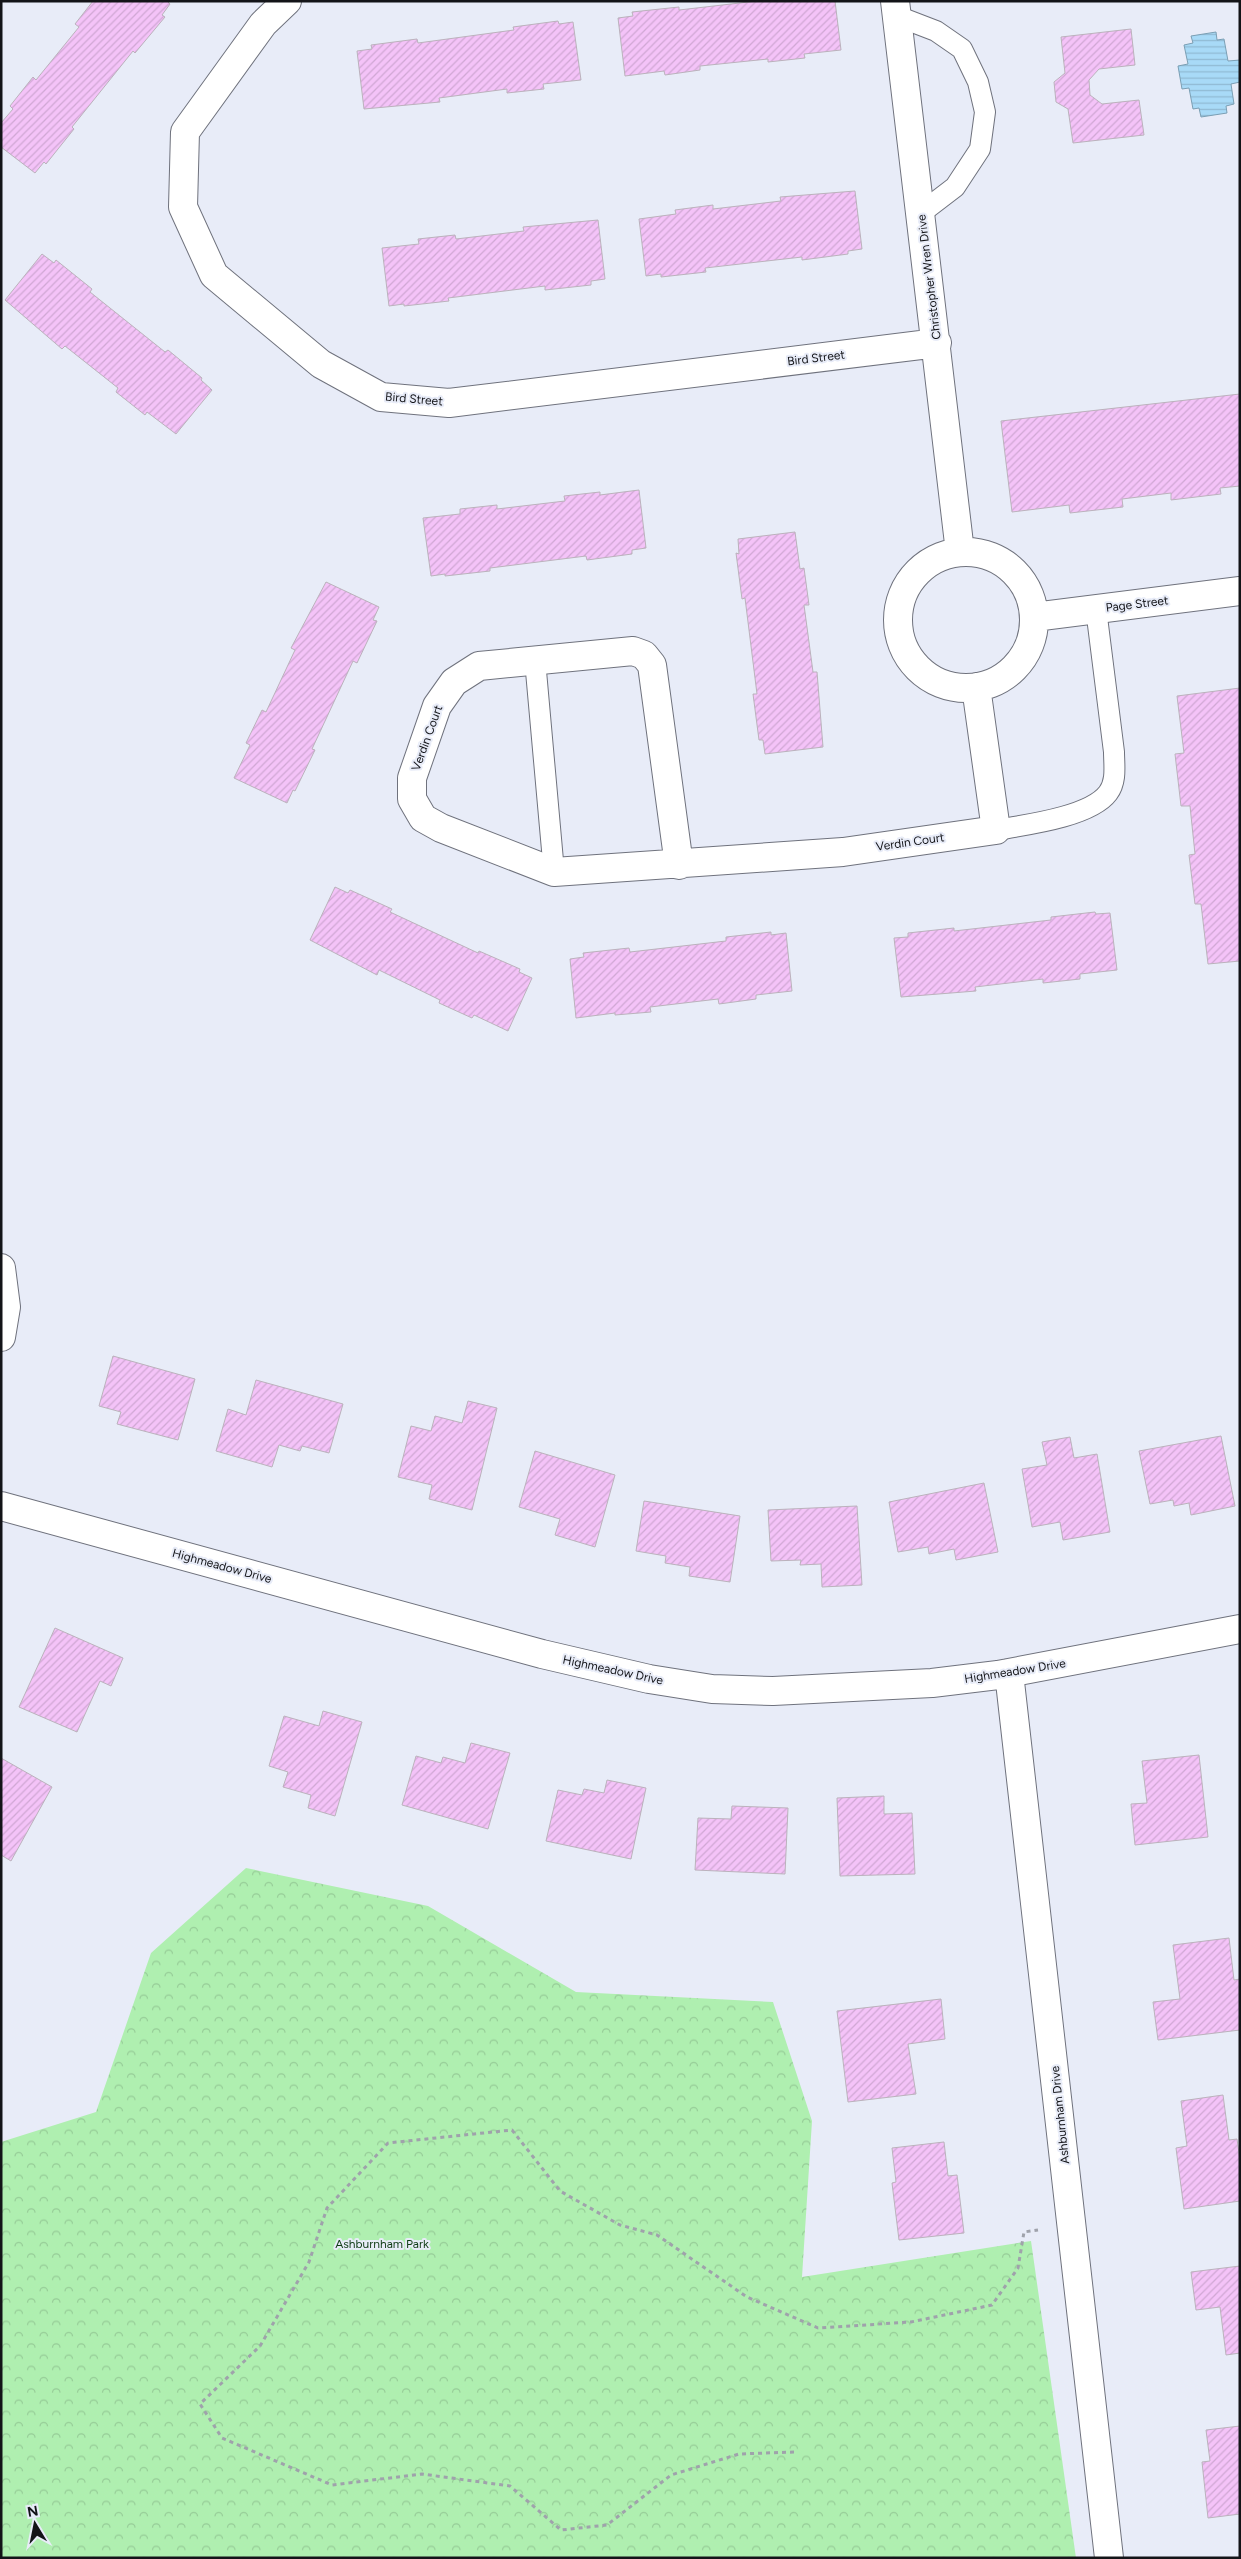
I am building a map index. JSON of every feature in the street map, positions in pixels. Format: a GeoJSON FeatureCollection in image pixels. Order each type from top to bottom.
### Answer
{"type":"FeatureCollection","features":[{"type":"Feature","properties":{"kind":"street","name":"Bird Street"},"geometry":{"type":"LineString","coordinates":[[287,1],[264,24],[185,132],[183,207],[214,275],[321,364],[381,397],[449,402],[937,344]]}},
{"type":"Feature","properties":{"kind":"street","name":"Christopher Wren Drive"},"geometry":{"type":"LineString","coordinates":[[896,9],[937,344],[960,552]]}},
{"type":"Feature","properties":{"kind":"street"},"geometry":{"type":"LineString","coordinates":[[960,552],[982,554],[1002,562],[1018,577],[1026,589],[1034,617],[1032,637],[1020,660],[1011,670],[995,681],[976,687],[954,687],[933,680],[916,667],[904,648],[898,628],[899,606],[907,586],[920,569],[939,557],[960,552]]}},
{"type":"Feature","properties":{"kind":"street","name":"Page Street"},"geometry":{"type":"LineString","coordinates":[[1034,617],[1240,591]]}},
{"type":"Feature","properties":{"kind":"street","name":"Verdin Court"},"geometry":{"type":"LineString","coordinates":[[679,865],[652,665],[644,655],[633,651],[479,666],[454,682],[437,706],[412,778],[412,799],[423,818],[441,828],[554,872],[679,865],[843,852],[996,830]]}},
{"type":"Feature","properties":{"kind":"street"},"geometry":{"type":"LineString","coordinates":[[976,687],[996,830]]}},
{"type":"Feature","properties":{"kind":"street"},"geometry":{"type":"LineString","coordinates":[[1,1268],[6,1307],[1,1337]]}},
{"type":"Feature","properties":{"kind":"street","name":"Highmeadow Drive"},"geometry":{"type":"LineString","coordinates":[[1,1506],[542,1654],[649,1679],[712,1689],[772,1691],[932,1683],[1009,1673],[1240,1629]]}},
{"type":"Feature","properties":{"kind":"street","name":"Ashburnham Drive"},"geometry":{"type":"LineString","coordinates":[[1009,1673],[1073,2226],[1109,2558]]}},
{"type":"Feature","properties":{"kind":"lane"},"geometry":{"type":"LineString","coordinates":[[896,9],[936,31],[962,49],[978,82],[985,112],[980,150],[955,187],[921,212]]}},
{"type":"Feature","properties":{"kind":"lane"},"geometry":{"type":"LineString","coordinates":[[996,830],[1065,816],[1092,806],[1108,793],[1115,774],[1096,609]]}},
{"type":"Feature","properties":{"kind":"lane"},"geometry":{"type":"LineString","coordinates":[[534,660],[554,872]]}},
{"type":"Feature","properties":{"kind":"path"},"geometry":{"type":"LineString","coordinates":[[794,2452],[739,2454],[671,2475],[607,2525],[561,2530],[510,2486],[422,2474],[332,2485],[222,2438],[200,2404],[260,2346],[309,2262],[326,2208],[388,2143],[512,2130],[560,2191],[620,2225],[657,2235],[747,2297],[818,2328],[911,2322],[992,2305],[1018,2268],[1024,2232],[1073,2226]]}},
{"type":"Feature","properties":{"kind":"green space","name":"Ashburnham Park"},"geometry":{"type":"Polygon","coordinates":[[[246,1868],[428,1906],[576,1992],[773,2002],[812,2121],[802,2277],[1031,2241],[1076,2558],[1,2558],[1,2142],[96,2112],[151,1953],[246,1868]]]}},
{"type":"Feature","properties":{"kind":"water"},"geometry":{"type":"Polygon","coordinates":[[[1216,32],[1217,40],[1224,39],[1228,61],[1240,60],[1240,82],[1231,84],[1234,104],[1226,106],[1227,113],[1201,117],[1199,108],[1193,109],[1189,88],[1182,89],[1178,66],[1188,64],[1184,45],[1193,43],[1191,36],[1216,32]]]}},
{"type":"Feature","properties":{"kind":"building"},"geometry":{"type":"Polygon","coordinates":[[[93,1],[167,1],[170,4],[162,15],[165,17],[135,53],[133,51],[72,127],[74,129],[46,164],[44,162],[35,173],[1,147],[1,123],[13,109],[10,106],[33,77],[36,80],[79,27],[75,24],[93,1]]]}},
{"type":"Feature","properties":{"kind":"building"},"geometry":{"type":"Polygon","coordinates":[[[757,1],[835,1],[841,50],[804,54],[805,58],[768,62],[768,59],[700,66],[700,70],[665,75],[664,71],[625,76],[618,18],[633,16],[632,12],[679,7],[679,10],[757,1]]]}},
{"type":"Feature","properties":{"kind":"building"},"geometry":{"type":"Polygon","coordinates":[[[558,21],[559,24],[573,22],[581,80],[543,84],[544,89],[507,93],[507,89],[439,98],[440,102],[364,109],[357,51],[372,49],[371,45],[417,39],[418,43],[514,30],[513,27],[558,21]]]}},
{"type":"Feature","properties":{"kind":"building"},"geometry":{"type":"Polygon","coordinates":[[[1131,29],[1135,65],[1099,69],[1089,80],[1090,95],[1102,104],[1139,100],[1144,135],[1073,143],[1068,109],[1056,102],[1054,82],[1065,73],[1061,37],[1131,29]]]}},
{"type":"Feature","properties":{"kind":"building"},"geometry":{"type":"Polygon","coordinates":[[[855,191],[862,249],[848,251],[848,254],[802,260],[802,257],[705,268],[706,272],[661,277],[661,274],[646,276],[639,219],[676,214],[675,210],[713,205],[713,209],[781,201],[780,197],[855,191]]]}},
{"type":"Feature","properties":{"kind":"building"},"geometry":{"type":"Polygon","coordinates":[[[598,220],[605,279],[591,281],[591,285],[545,290],[545,286],[448,298],[449,301],[389,306],[382,248],[419,244],[418,239],[455,235],[456,239],[524,231],[523,227],[598,220]]]}},
{"type":"Feature","properties":{"kind":"building"},"geometry":{"type":"Polygon","coordinates":[[[42,254],[54,263],[56,260],[92,289],[90,292],[165,352],[168,350],[202,378],[201,380],[212,390],[176,434],[147,412],[145,415],[116,392],[118,388],[65,346],[62,349],[5,300],[42,254]]]}},
{"type":"Feature","properties":{"kind":"building"},"geometry":{"type":"Polygon","coordinates":[[[1240,394],[1240,486],[1220,488],[1221,494],[1171,500],[1171,493],[1122,499],[1123,507],[1070,513],[1069,505],[1012,512],[1001,421],[1240,394]]]}},
{"type":"Feature","properties":{"kind":"building"},"geometry":{"type":"Polygon","coordinates":[[[639,490],[646,548],[632,550],[632,554],[587,560],[586,556],[490,568],[490,571],[431,576],[423,518],[460,514],[460,509],[497,505],[497,509],[565,501],[564,496],[600,492],[600,495],[639,490]]]}},
{"type":"Feature","properties":{"kind":"building"},"geometry":{"type":"Polygon","coordinates":[[[795,532],[800,569],[804,568],[809,605],[804,605],[813,672],[817,672],[823,747],[765,754],[763,740],[759,740],[753,694],[757,694],[745,598],[742,599],[736,553],[739,554],[738,539],[795,532]]]}},
{"type":"Feature","properties":{"kind":"building"},"geometry":{"type":"Polygon","coordinates":[[[326,582],[379,607],[373,620],[377,621],[357,663],[353,661],[312,749],[315,750],[287,803],[234,778],[250,745],[246,743],[262,710],[266,712],[295,650],[291,648],[326,582]]]}},
{"type":"Feature","properties":{"kind":"building"},"geometry":{"type":"Polygon","coordinates":[[[1240,688],[1240,961],[1208,964],[1201,904],[1195,904],[1189,855],[1195,854],[1190,806],[1181,806],[1175,754],[1184,753],[1177,696],[1240,688]]]}},
{"type":"Feature","properties":{"kind":"building"},"geometry":{"type":"Polygon","coordinates":[[[335,887],[348,893],[350,890],[392,909],[390,912],[478,953],[479,951],[520,969],[519,972],[532,978],[508,1031],[474,1015],[472,1018],[439,1003],[440,1000],[379,970],[377,975],[310,940],[335,887]]]}},
{"type":"Feature","properties":{"kind":"building"},"geometry":{"type":"Polygon","coordinates":[[[1095,912],[1096,914],[1110,913],[1117,970],[1080,974],[1080,979],[1043,983],[1043,979],[975,987],[976,991],[901,997],[894,938],[908,937],[908,933],[954,928],[954,931],[1051,920],[1051,917],[1095,912]]]}},
{"type":"Feature","properties":{"kind":"building"},"geometry":{"type":"Polygon","coordinates":[[[771,932],[771,935],[786,933],[792,991],[756,995],[756,999],[719,1004],[718,999],[650,1007],[651,1012],[615,1015],[615,1013],[576,1018],[570,959],[584,957],[583,953],[629,948],[630,952],[726,941],[726,937],[771,932]]]}},
{"type":"Feature","properties":{"kind":"building"},"geometry":{"type":"Polygon","coordinates":[[[113,1356],[195,1379],[178,1440],[117,1424],[121,1412],[99,1406],[113,1356]]]}},
{"type":"Feature","properties":{"kind":"building"},"geometry":{"type":"Polygon","coordinates":[[[256,1380],[343,1404],[329,1453],[302,1446],[300,1451],[279,1445],[272,1467],[216,1451],[228,1409],[246,1415],[256,1380]]]}},
{"type":"Feature","properties":{"kind":"building"},"geometry":{"type":"Polygon","coordinates":[[[468,1401],[497,1408],[472,1510],[429,1499],[432,1485],[398,1477],[411,1426],[431,1431],[435,1416],[462,1423],[468,1401]]]}},
{"type":"Feature","properties":{"kind":"building"},"geometry":{"type":"Polygon","coordinates":[[[1221,1436],[1235,1506],[1191,1515],[1189,1503],[1174,1506],[1173,1500],[1150,1504],[1139,1451],[1221,1436]]]}},
{"type":"Feature","properties":{"kind":"building"},"geometry":{"type":"Polygon","coordinates":[[[1070,1437],[1074,1458],[1097,1454],[1110,1532],[1063,1540],[1060,1522],[1032,1527],[1022,1469],[1047,1465],[1042,1442],[1070,1437]]]}},
{"type":"Feature","properties":{"kind":"building"},"geometry":{"type":"Polygon","coordinates":[[[535,1451],[615,1475],[595,1547],[555,1535],[560,1519],[519,1507],[535,1451]]]}},
{"type":"Feature","properties":{"kind":"building"},"geometry":{"type":"Polygon","coordinates":[[[984,1483],[998,1552],[956,1560],[954,1549],[929,1554],[928,1547],[898,1552],[889,1502],[984,1483]]]}},
{"type":"Feature","properties":{"kind":"building"},"geometry":{"type":"Polygon","coordinates":[[[644,1501],[740,1516],[730,1582],[689,1576],[690,1567],[665,1563],[666,1556],[636,1551],[644,1501]]]}},
{"type":"Feature","properties":{"kind":"building"},"geometry":{"type":"Polygon","coordinates":[[[857,1506],[862,1585],[822,1587],[821,1564],[800,1565],[801,1560],[771,1561],[768,1510],[857,1506]]]}},
{"type":"Feature","properties":{"kind":"building"},"geometry":{"type":"Polygon","coordinates":[[[55,1628],[123,1658],[111,1686],[100,1681],[77,1732],[19,1707],[55,1628]]]}},
{"type":"Feature","properties":{"kind":"building"},"geometry":{"type":"Polygon","coordinates":[[[323,1711],[362,1722],[335,1816],[308,1808],[311,1795],[283,1787],[288,1772],[269,1766],[284,1716],[319,1726],[323,1711]]]}},
{"type":"Feature","properties":{"kind":"building"},"geometry":{"type":"Polygon","coordinates":[[[471,1743],[510,1753],[488,1829],[402,1805],[416,1756],[441,1763],[443,1757],[465,1763],[471,1743]]]}},
{"type":"Feature","properties":{"kind":"building"},"geometry":{"type":"Polygon","coordinates":[[[1199,1755],[1208,1837],[1135,1845],[1131,1804],[1147,1803],[1142,1761],[1199,1755]]]}},
{"type":"Feature","properties":{"kind":"building"},"geometry":{"type":"Polygon","coordinates":[[[1,1758],[52,1787],[11,1861],[1,1855],[1,1758]]]}},
{"type":"Feature","properties":{"kind":"building"},"geometry":{"type":"Polygon","coordinates":[[[607,1780],[646,1788],[631,1859],[546,1841],[558,1790],[582,1795],[584,1789],[604,1793],[607,1780]]]}},
{"type":"Feature","properties":{"kind":"building"},"geometry":{"type":"Polygon","coordinates":[[[884,1796],[884,1814],[912,1813],[915,1874],[840,1876],[837,1798],[884,1796]]]}},
{"type":"Feature","properties":{"kind":"building"},"geometry":{"type":"Polygon","coordinates":[[[732,1806],[788,1808],[785,1874],[695,1870],[698,1818],[731,1819],[732,1806]]]}},
{"type":"Feature","properties":{"kind":"building"},"geometry":{"type":"Polygon","coordinates":[[[1229,1938],[1234,1980],[1240,1979],[1240,2030],[1158,2040],[1153,2002],[1180,1999],[1173,1945],[1229,1938]]]}},
{"type":"Feature","properties":{"kind":"building"},"geometry":{"type":"Polygon","coordinates":[[[941,1999],[945,2039],[908,2044],[916,2094],[848,2102],[837,2011],[941,1999]]]}},
{"type":"Feature","properties":{"kind":"building"},"geometry":{"type":"Polygon","coordinates":[[[1223,2095],[1229,2140],[1237,2139],[1240,2160],[1240,2201],[1184,2209],[1176,2148],[1187,2146],[1181,2101],[1223,2095]]]}},
{"type":"Feature","properties":{"kind":"building"},"geometry":{"type":"Polygon","coordinates":[[[944,2142],[948,2176],[957,2175],[964,2233],[899,2240],[892,2183],[896,2182],[892,2148],[944,2142]]]}},
{"type":"Feature","properties":{"kind":"building"},"geometry":{"type":"Polygon","coordinates":[[[1240,2266],[1240,2353],[1226,2355],[1220,2307],[1196,2310],[1191,2272],[1240,2266]]]}},
{"type":"Feature","properties":{"kind":"building"},"geometry":{"type":"Polygon","coordinates":[[[1240,2426],[1240,2514],[1208,2518],[1202,2462],[1210,2461],[1206,2430],[1240,2426]]]}}]}
